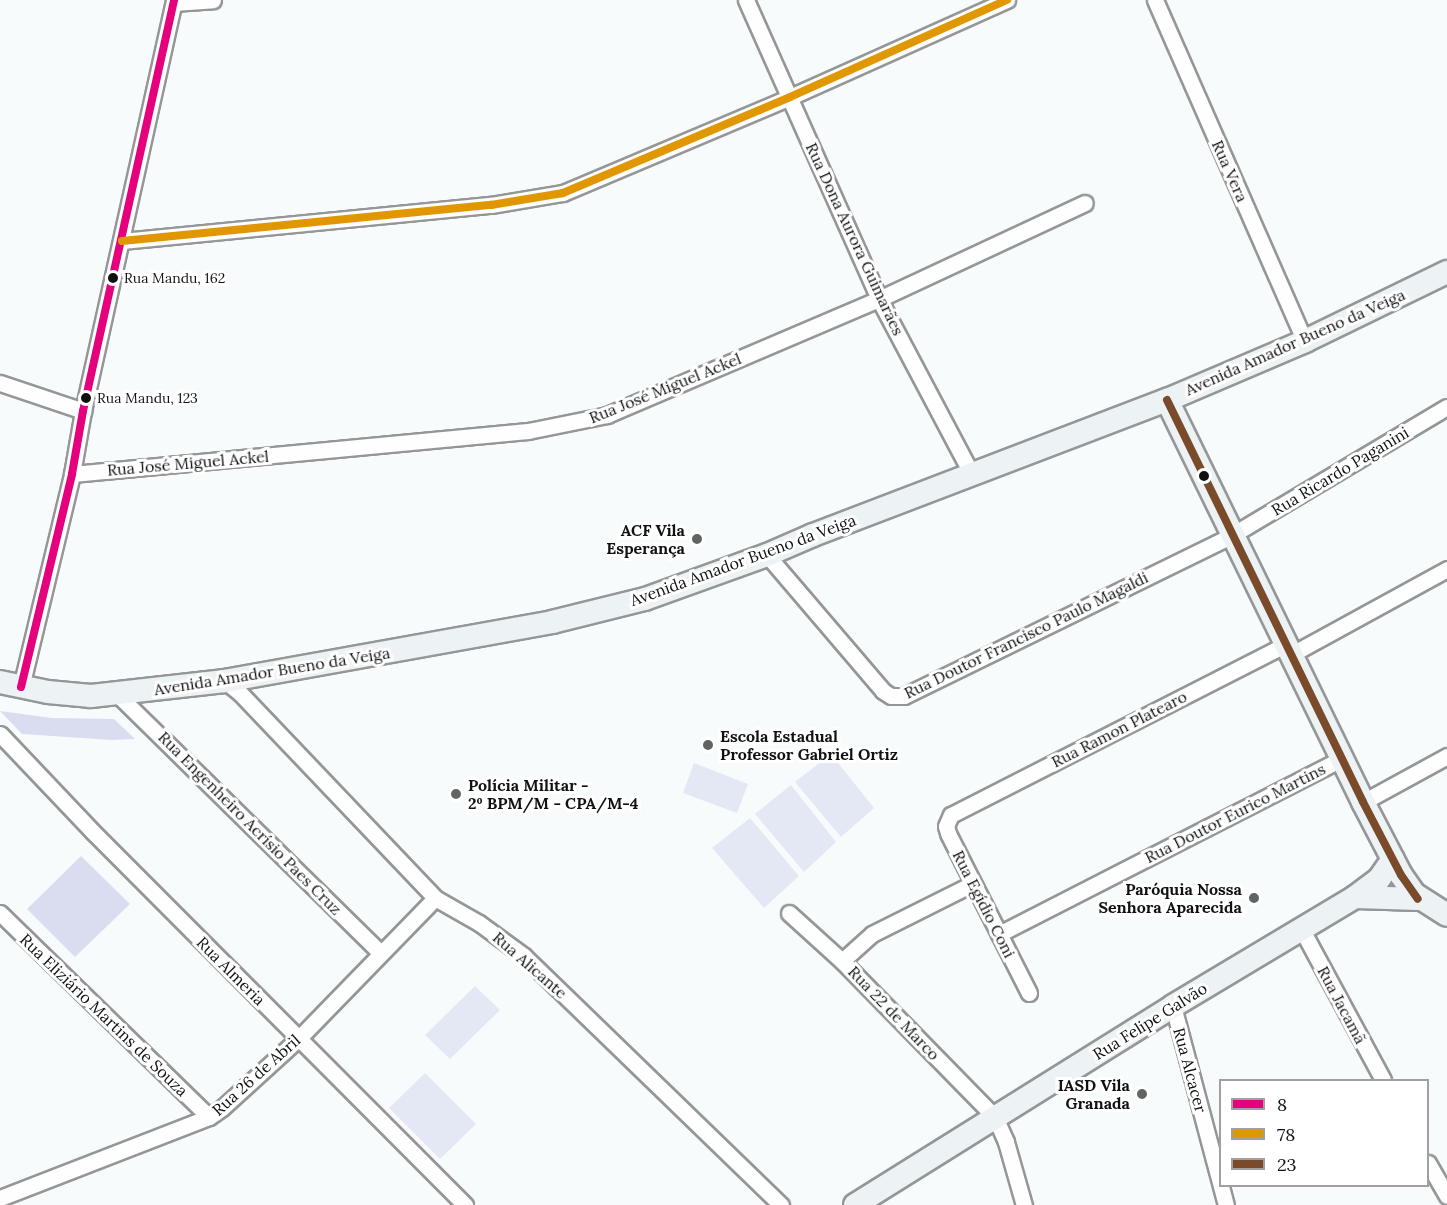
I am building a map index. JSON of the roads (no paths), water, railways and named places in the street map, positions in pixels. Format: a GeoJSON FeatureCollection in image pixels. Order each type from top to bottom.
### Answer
{"type":"FeatureCollection","features":[{"type":"Feature","properties":{"kind":"main road","name":"Avenida Amador Bueno da Veiga"},"geometry":{"type":"LineString","coordinates":[[11,684],[69,696],[118,695],[225,681],[599,612],[645,599],[767,555],[813,535],[1167,400],[1305,341],[1447,272]]}},
{"type":"Feature","properties":{"kind":"main road"},"geometry":{"type":"LineString","coordinates":[[1167,400],[1363,802],[1393,860],[1418,899]]}},
{"type":"Feature","properties":{"kind":"main road","name":"Rua Felipe Galvão"},"geometry":{"type":"LineString","coordinates":[[855,1205],[1173,1005],[1355,897],[1379,879],[1393,860]]}},
{"type":"Feature","properties":{"kind":"main road"},"geometry":{"type":"LineString","coordinates":[[1379,879],[1398,884],[1418,899],[1447,915]]}},
{"type":"Feature","properties":{"kind":"main road"},"geometry":{"type":"LineString","coordinates":[[1355,897],[1418,899]]}},
{"type":"Feature","properties":{"kind":"street"},"geometry":{"type":"LineString","coordinates":[[11,684],[72,474],[83,411],[174,2],[213,0]]}},
{"type":"Feature","properties":{"kind":"street","name":"Rua Dona Aurora Guimarães"},"geometry":{"type":"LineString","coordinates":[[747,0],[879,299],[972,475]]}},
{"type":"Feature","properties":{"kind":"street"},"geometry":{"type":"LineString","coordinates":[[122,241],[536,199],[592,182],[1007,0]]}},
{"type":"Feature","properties":{"kind":"street","name":"Rua Vera"},"geometry":{"type":"LineString","coordinates":[[1155,0],[1305,341]]}},
{"type":"Feature","properties":{"kind":"street","name":"Rua José Miguel Ackel"},"geometry":{"type":"LineString","coordinates":[[72,474],[568,425],[607,415],[879,299],[1085,204]]}},
{"type":"Feature","properties":{"kind":"street"},"geometry":{"type":"LineString","coordinates":[[0,383],[83,411]]}},
{"type":"Feature","properties":{"kind":"street","name":"Rua Ricardo Paganini"},"geometry":{"type":"LineString","coordinates":[[1232,535],[1447,407]]}},
{"type":"Feature","properties":{"kind":"street","name":"Rua Doutor Francisco Paulo Magaldi"},"geometry":{"type":"LineString","coordinates":[[767,555],[883,691],[898,697],[1232,535]]}},
{"type":"Feature","properties":{"kind":"street","name":"Rua Ramon Platearo"},"geometry":{"type":"LineString","coordinates":[[951,815],[1447,569]]}},
{"type":"Feature","properties":{"kind":"street","name":"Rua Alicante"},"geometry":{"type":"LineString","coordinates":[[225,681],[240,693],[435,898],[479,923],[524,956],[781,1205]]}},
{"type":"Feature","properties":{"kind":"street","name":"Rua Engenheiro Acrísio Paes Cruz"},"geometry":{"type":"LineString","coordinates":[[118,695],[381,953]]}},
{"type":"Feature","properties":{"kind":"street","name":"Rua Almeria"},"geometry":{"type":"LineString","coordinates":[[0,734],[93,832],[465,1205]]}},
{"type":"Feature","properties":{"kind":"street"},"geometry":{"type":"LineString","coordinates":[[1363,802],[1447,756]]}},
{"type":"Feature","properties":{"kind":"street","name":"Rua Doutor Eurico Martins"},"geometry":{"type":"LineString","coordinates":[[999,934],[1343,758]]}},
{"type":"Feature","properties":{"kind":"street","name":"Rua Egídio Coni"},"geometry":{"type":"LineString","coordinates":[[951,815],[946,826],[948,833],[1029,993]]}},
{"type":"Feature","properties":{"kind":"street"},"geometry":{"type":"LineString","coordinates":[[842,961],[872,934],[972,884]]}},
{"type":"Feature","properties":{"kind":"street","name":"Rua 26 de Abril"},"geometry":{"type":"LineString","coordinates":[[0,1198],[209,1117],[299,1038],[435,898]]}},
{"type":"Feature","properties":{"kind":"street","name":"Rua Eliziário Martins de Souza"},"geometry":{"type":"LineString","coordinates":[[0,913],[209,1117]]}},
{"type":"Feature","properties":{"kind":"street","name":"Rua 22 de Marco"},"geometry":{"type":"LineString","coordinates":[[789,913],[842,961],[995,1117]]}},
{"type":"Feature","properties":{"kind":"street","name":"Rua Jacamã"},"geometry":{"type":"LineString","coordinates":[[1302,930],[1382,1079]]}},
{"type":"Feature","properties":{"kind":"street","name":"Rua Alcacer"},"geometry":{"type":"LineString","coordinates":[[1173,1005],[1219,1179]]}},
{"type":"Feature","properties":{"kind":"street"},"geometry":{"type":"LineString","coordinates":[[995,1117],[1009,1150],[1024,1205]]}},
{"type":"Feature","properties":{"kind":"street"},"geometry":{"type":"LineString","coordinates":[[1429,1165],[1447,1196]]}},
{"type":"Feature","properties":{"kind":"street","name":"Rua Alcacer"},"geometry":{"type":"LineString","coordinates":[[1221,1187],[1226,1205]]}},
{"type":"Feature","properties":{"kind":"place","name":"Rua Mandu, 162"},"geometry":{"type":"Point","coordinates":[113,278]}},
{"type":"Feature","properties":{"kind":"place","name":"Rua Mandu, 123"},"geometry":{"type":"Point","coordinates":[86,398]}},
{"type":"Feature","properties":{"kind":"place","name":"ACF Vila Esperança"},"geometry":{"type":"Point","coordinates":[697,539]}},
{"type":"Feature","properties":{"kind":"place","name":"Escola Estadual Professor Gabriel Ortiz"},"geometry":{"type":"Point","coordinates":[708,745]}},
{"type":"Feature","properties":{"kind":"place","name":"Polícia Militar - 2º BPM/M - CPA/M-4"},"geometry":{"type":"Point","coordinates":[456,794]}},
{"type":"Feature","properties":{"kind":"place","name":"Paróquia Nossa Senhora Aparecida"},"geometry":{"type":"Point","coordinates":[1254,898]}},
{"type":"Feature","properties":{"kind":"place","name":"IASD Vila Granada"},"geometry":{"type":"Point","coordinates":[1142,1094]}}]}
